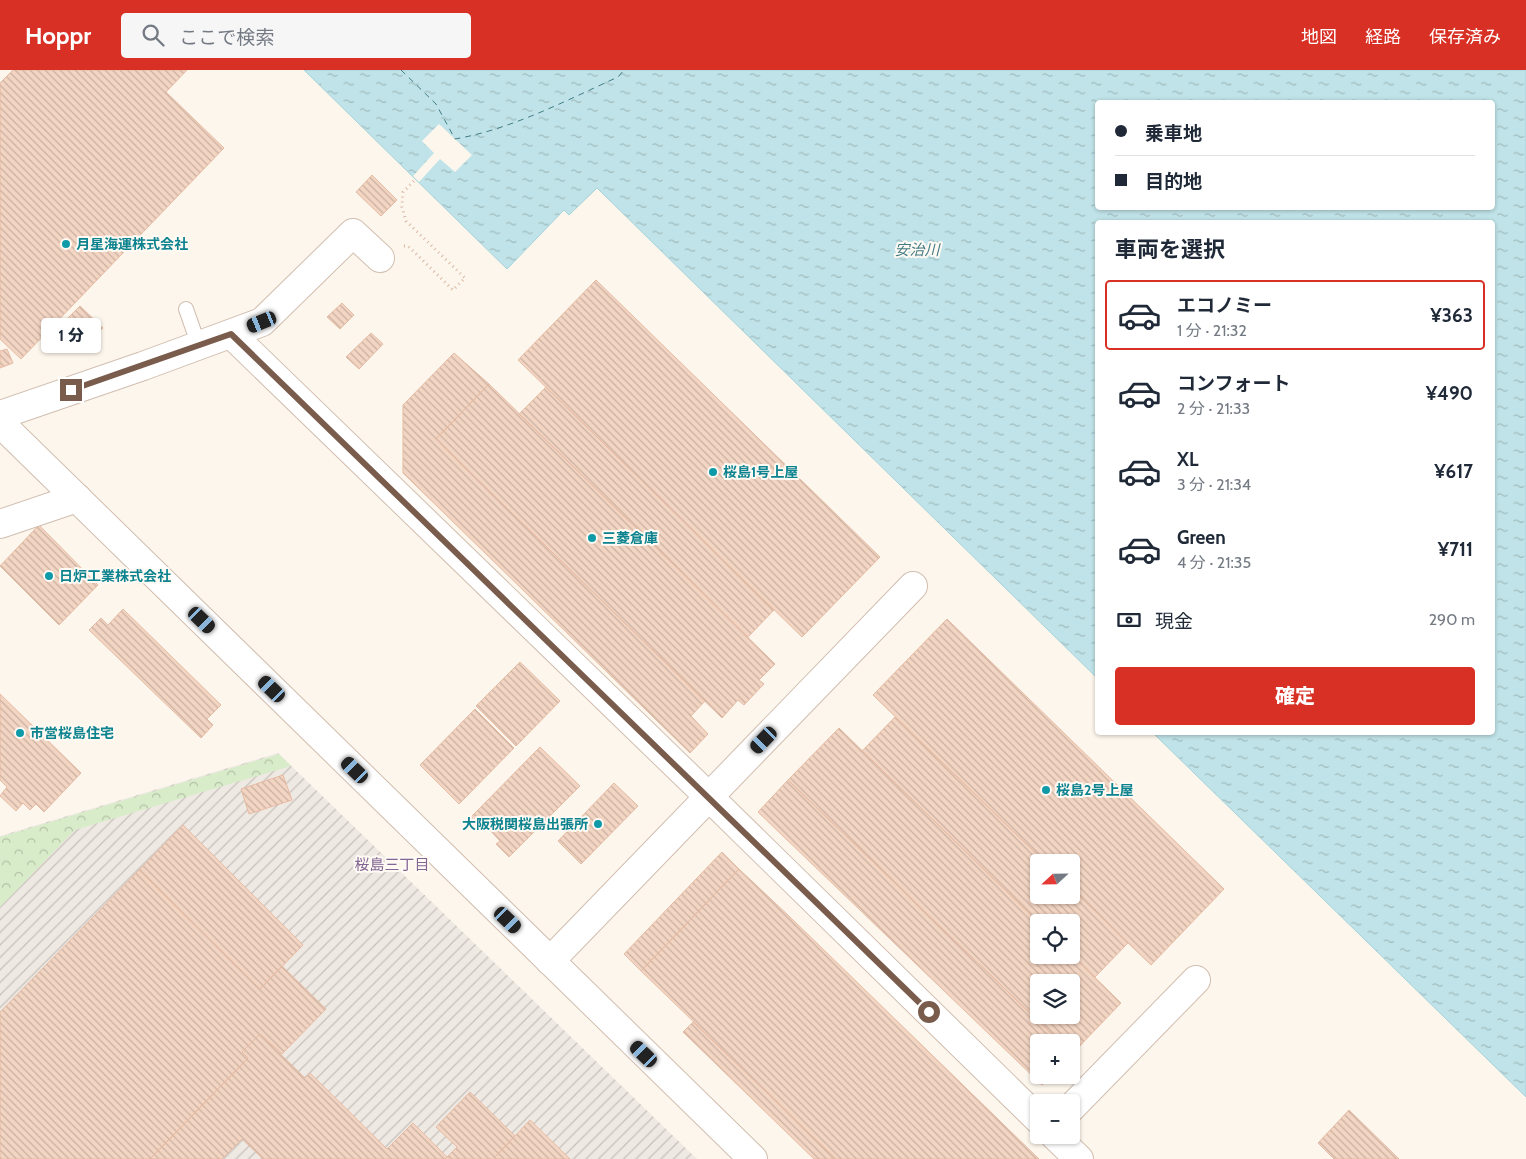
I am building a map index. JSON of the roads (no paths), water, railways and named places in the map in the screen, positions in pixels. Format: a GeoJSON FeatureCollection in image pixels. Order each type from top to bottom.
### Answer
{"type":"FeatureCollection","features":[{"type":"Feature","properties":{"kind":"street"},"geometry":{"type":"LineString","coordinates":[[0,415],[199,346],[262,322],[353,233],[380,258]]}},
{"type":"Feature","properties":{"kind":"street"},"geometry":{"type":"LineString","coordinates":[[231,334],[709,796],[1030,1111]]}},
{"type":"Feature","properties":{"kind":"street"},"geometry":{"type":"LineString","coordinates":[[0,423],[753,1159]]}},
{"type":"Feature","properties":{"kind":"street"},"geometry":{"type":"LineString","coordinates":[[0,524],[77,498]]}},
{"type":"Feature","properties":{"kind":"street"},"geometry":{"type":"LineString","coordinates":[[550,961],[913,586]]}},
{"type":"Feature","properties":{"kind":"street"},"geometry":{"type":"LineString","coordinates":[[1080,1099],[1196,980]]}},
{"type":"Feature","properties":{"kind":"street"},"geometry":{"type":"LineString","coordinates":[[1063,1144],[1079,1159]]}},
{"type":"Feature","properties":{"kind":"lane"},"geometry":{"type":"LineString","coordinates":[[186,309],[199,346]]}},
{"type":"Feature","properties":{"kind":"water","name":"安治川"},"geometry":{"type":"Polygon","coordinates":[[[304,70],[1526,70],[1526,1097],[1155,735],[1495,735],[1495,220],[1095,220],[1095,676],[597,188],[569,215],[564,210],[507,269],[304,70]]]}},
{"type":"Feature","properties":{"kind":"place","name":"月星海運株式会社"},"geometry":{"type":"Point","coordinates":[66,244]}},
{"type":"Feature","properties":{"kind":"place","name":"桜島1号上屋"},"geometry":{"type":"Point","coordinates":[713,472]}},
{"type":"Feature","properties":{"kind":"place","name":"三菱倉庫"},"geometry":{"type":"Point","coordinates":[592,538]}},
{"type":"Feature","properties":{"kind":"place","name":"日炉工業株式会社"},"geometry":{"type":"Point","coordinates":[49,576]}},
{"type":"Feature","properties":{"kind":"place","name":"市営桜島住宅"},"geometry":{"type":"Point","coordinates":[20,733]}},
{"type":"Feature","properties":{"kind":"place","name":"桜島2号上屋"},"geometry":{"type":"Point","coordinates":[1046,790]}},
{"type":"Feature","properties":{"kind":"place","name":"大阪税関桜島出張所"},"geometry":{"type":"Point","coordinates":[598,824]}},
{"type":"Feature","properties":{"kind":"district","name":"桜島三丁目"},"geometry":{"type":"Point","coordinates":[392,865]}}]}
